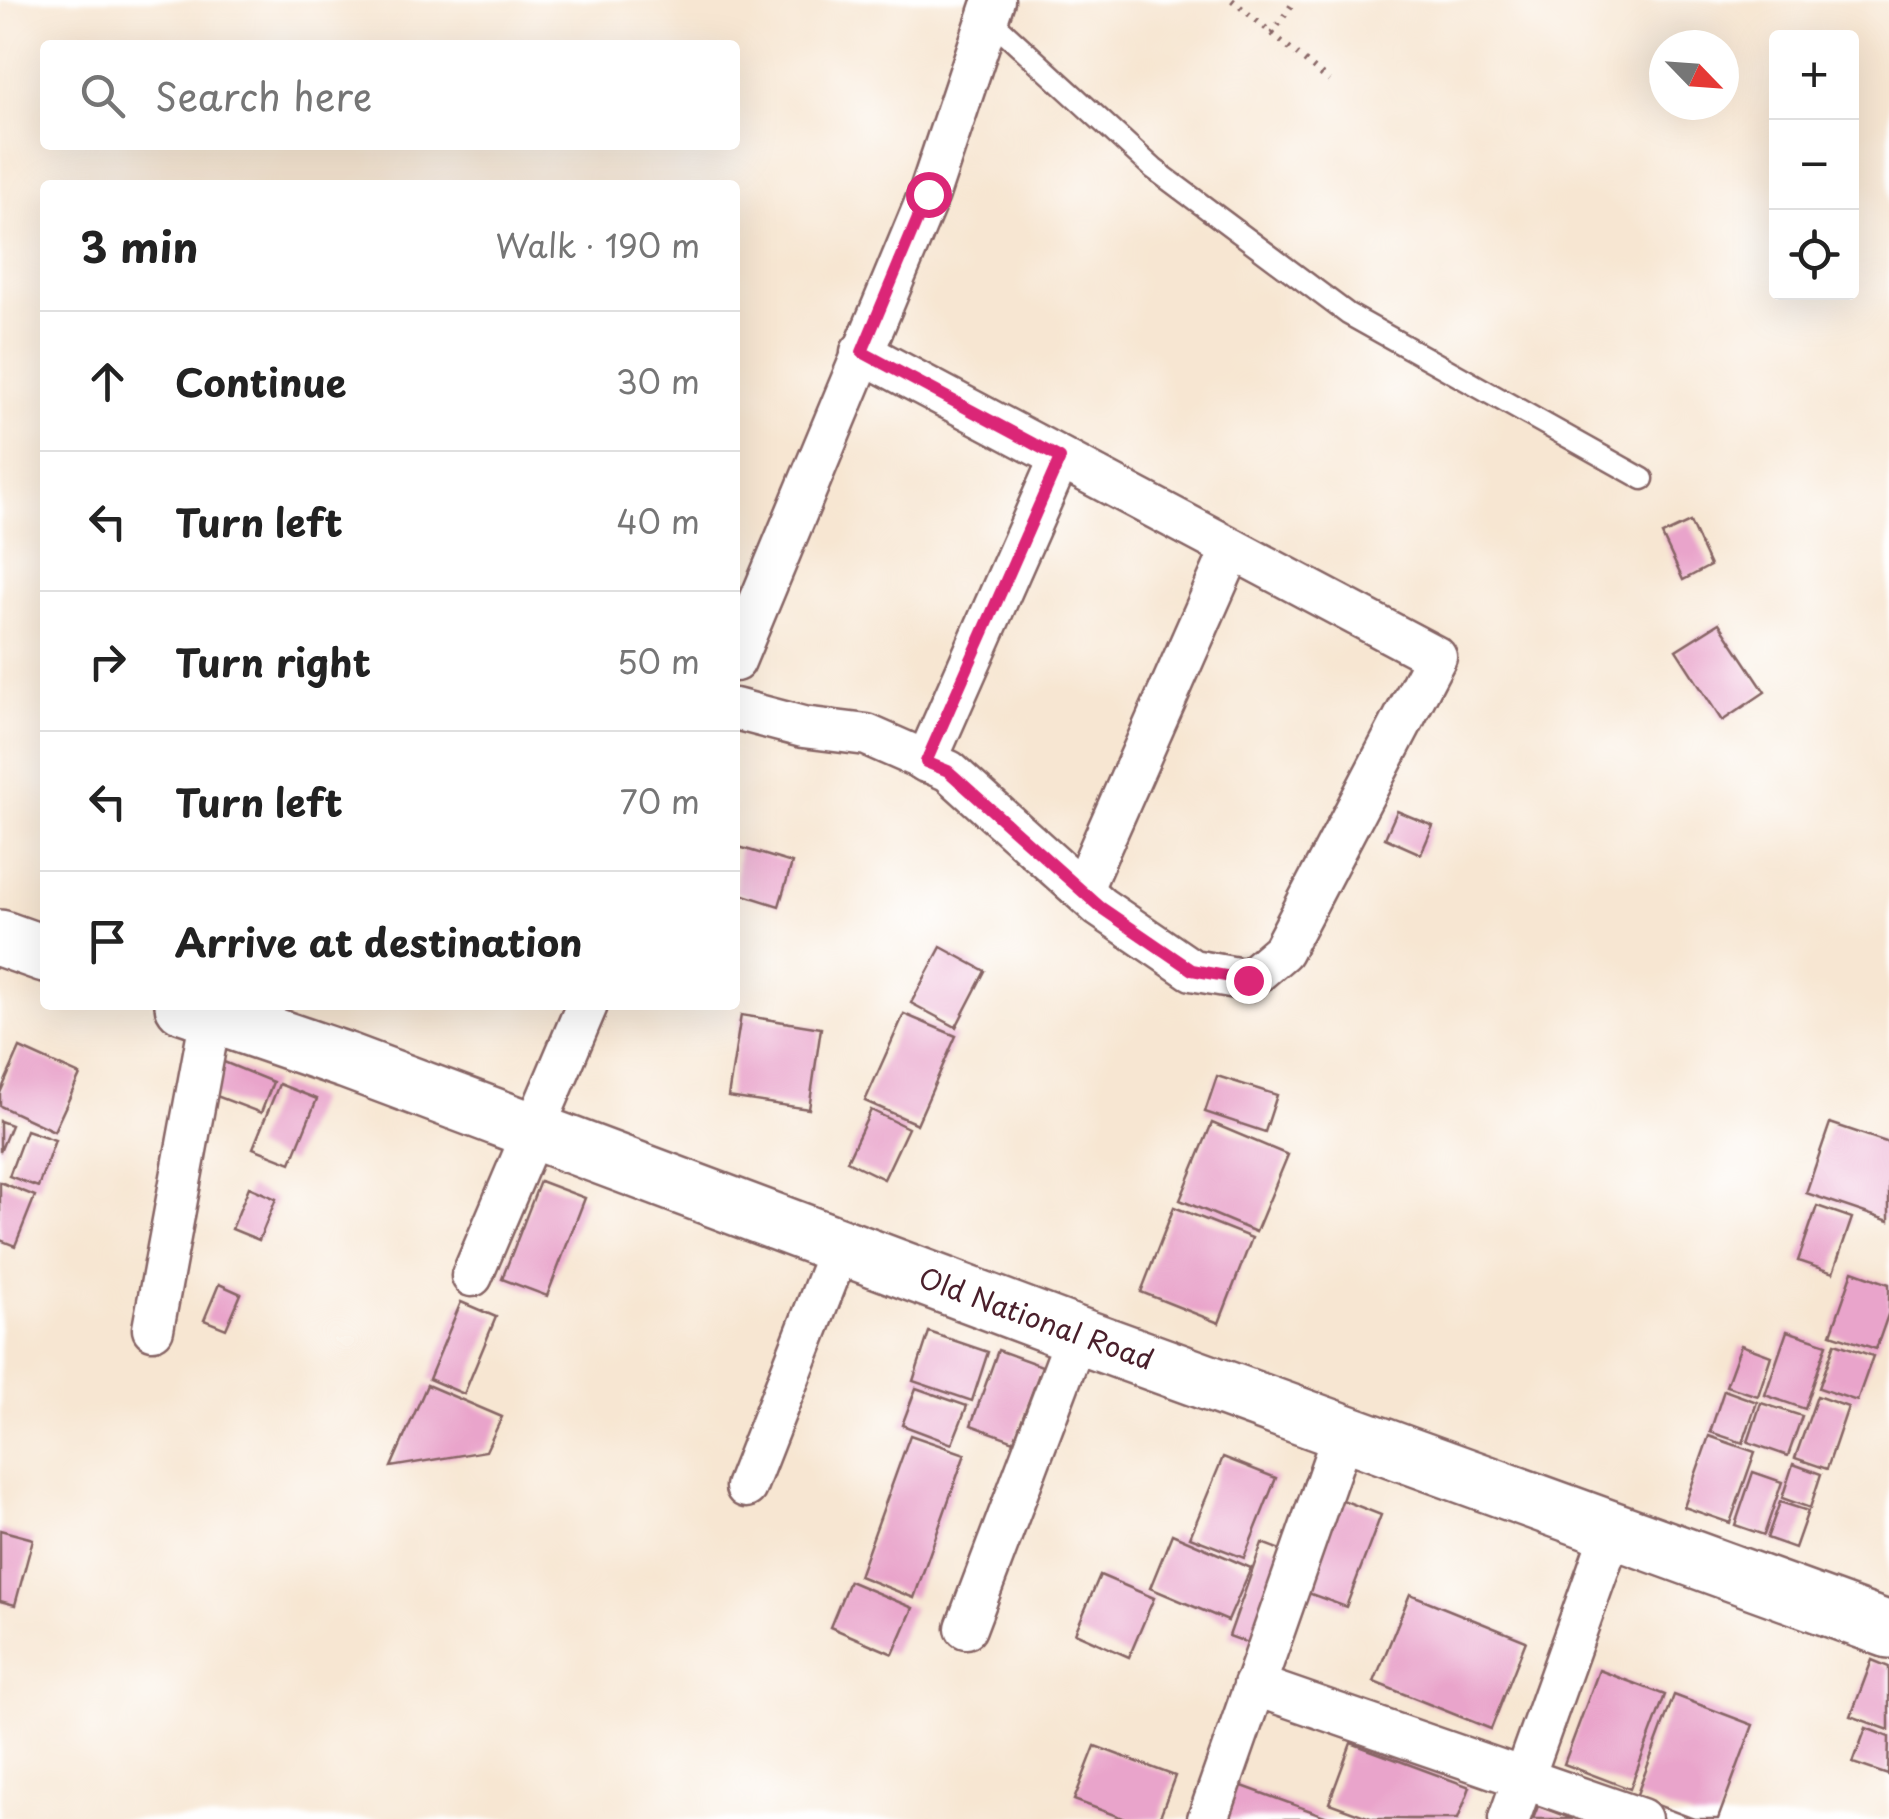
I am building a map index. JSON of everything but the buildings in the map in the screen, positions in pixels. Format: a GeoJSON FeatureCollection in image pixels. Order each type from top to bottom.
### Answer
{"type":"FeatureCollection","features":[{"type":"Feature","properties":{"kind":"main road"},"geometry":{"type":"LineString","coordinates":[[0,938],[40,952]]}},
{"type":"Feature","properties":{"kind":"main road","name":"Old National Road"},"geometry":{"type":"LineString","coordinates":[[197,1010],[1889,1630]]}},
{"type":"Feature","properties":{"kind":"street"},"geometry":{"type":"LineString","coordinates":[[740,648],[928,194],[991,8]]}},
{"type":"Feature","properties":{"kind":"street"},"geometry":{"type":"LineString","coordinates":[[740,710],[803,727],[867,736],[948,771],[1082,890],[1192,970],[1248,980],[1282,950],[1436,657],[862,352]]}},
{"type":"Feature","properties":{"kind":"street"},"geometry":{"type":"LineString","coordinates":[[926,762],[1060,458]]}},
{"type":"Feature","properties":{"kind":"street"},"geometry":{"type":"LineString","coordinates":[[1082,890],[1232,549]]}},
{"type":"Feature","properties":{"kind":"street"},"geometry":{"type":"LineString","coordinates":[[154,1329],[197,1010]]}},
{"type":"Feature","properties":{"kind":"street"},"geometry":{"type":"LineString","coordinates":[[472,1276],[585,1010]]}},
{"type":"Feature","properties":{"kind":"street"},"geometry":{"type":"LineString","coordinates":[[746,1488],[840,1246]]}},
{"type":"Feature","properties":{"kind":"street"},"geometry":{"type":"LineString","coordinates":[[966,1628],[1077,1335]]}},
{"type":"Feature","properties":{"kind":"street"},"geometry":{"type":"LineString","coordinates":[[1208,1819],[1344,1431]]}},
{"type":"Feature","properties":{"kind":"street"},"geometry":{"type":"LineString","coordinates":[[1508,1819],[1613,1528]]}},
{"type":"Feature","properties":{"kind":"street"},"geometry":{"type":"LineString","coordinates":[[1254,1685],[1641,1819]]}},
{"type":"Feature","properties":{"kind":"lane"},"geometry":{"type":"LineString","coordinates":[[991,8],[1154,169],[1348,314],[1644,479]]}},
{"type":"Feature","properties":{"kind":"path"},"geometry":{"type":"LineString","coordinates":[[1232,0],[1329,81]]}},
{"type":"Feature","properties":{"kind":"path"},"geometry":{"type":"LineString","coordinates":[[1272,34],[1294,0]]}},
{"type":"Feature","properties":{"kind":"route"},"geometry":{"type":"LineString","coordinates":[[928,194],[862,352],[1060,458],[926,762],[948,771],[1100,907],[1192,970],[1248,980]]}}]}
